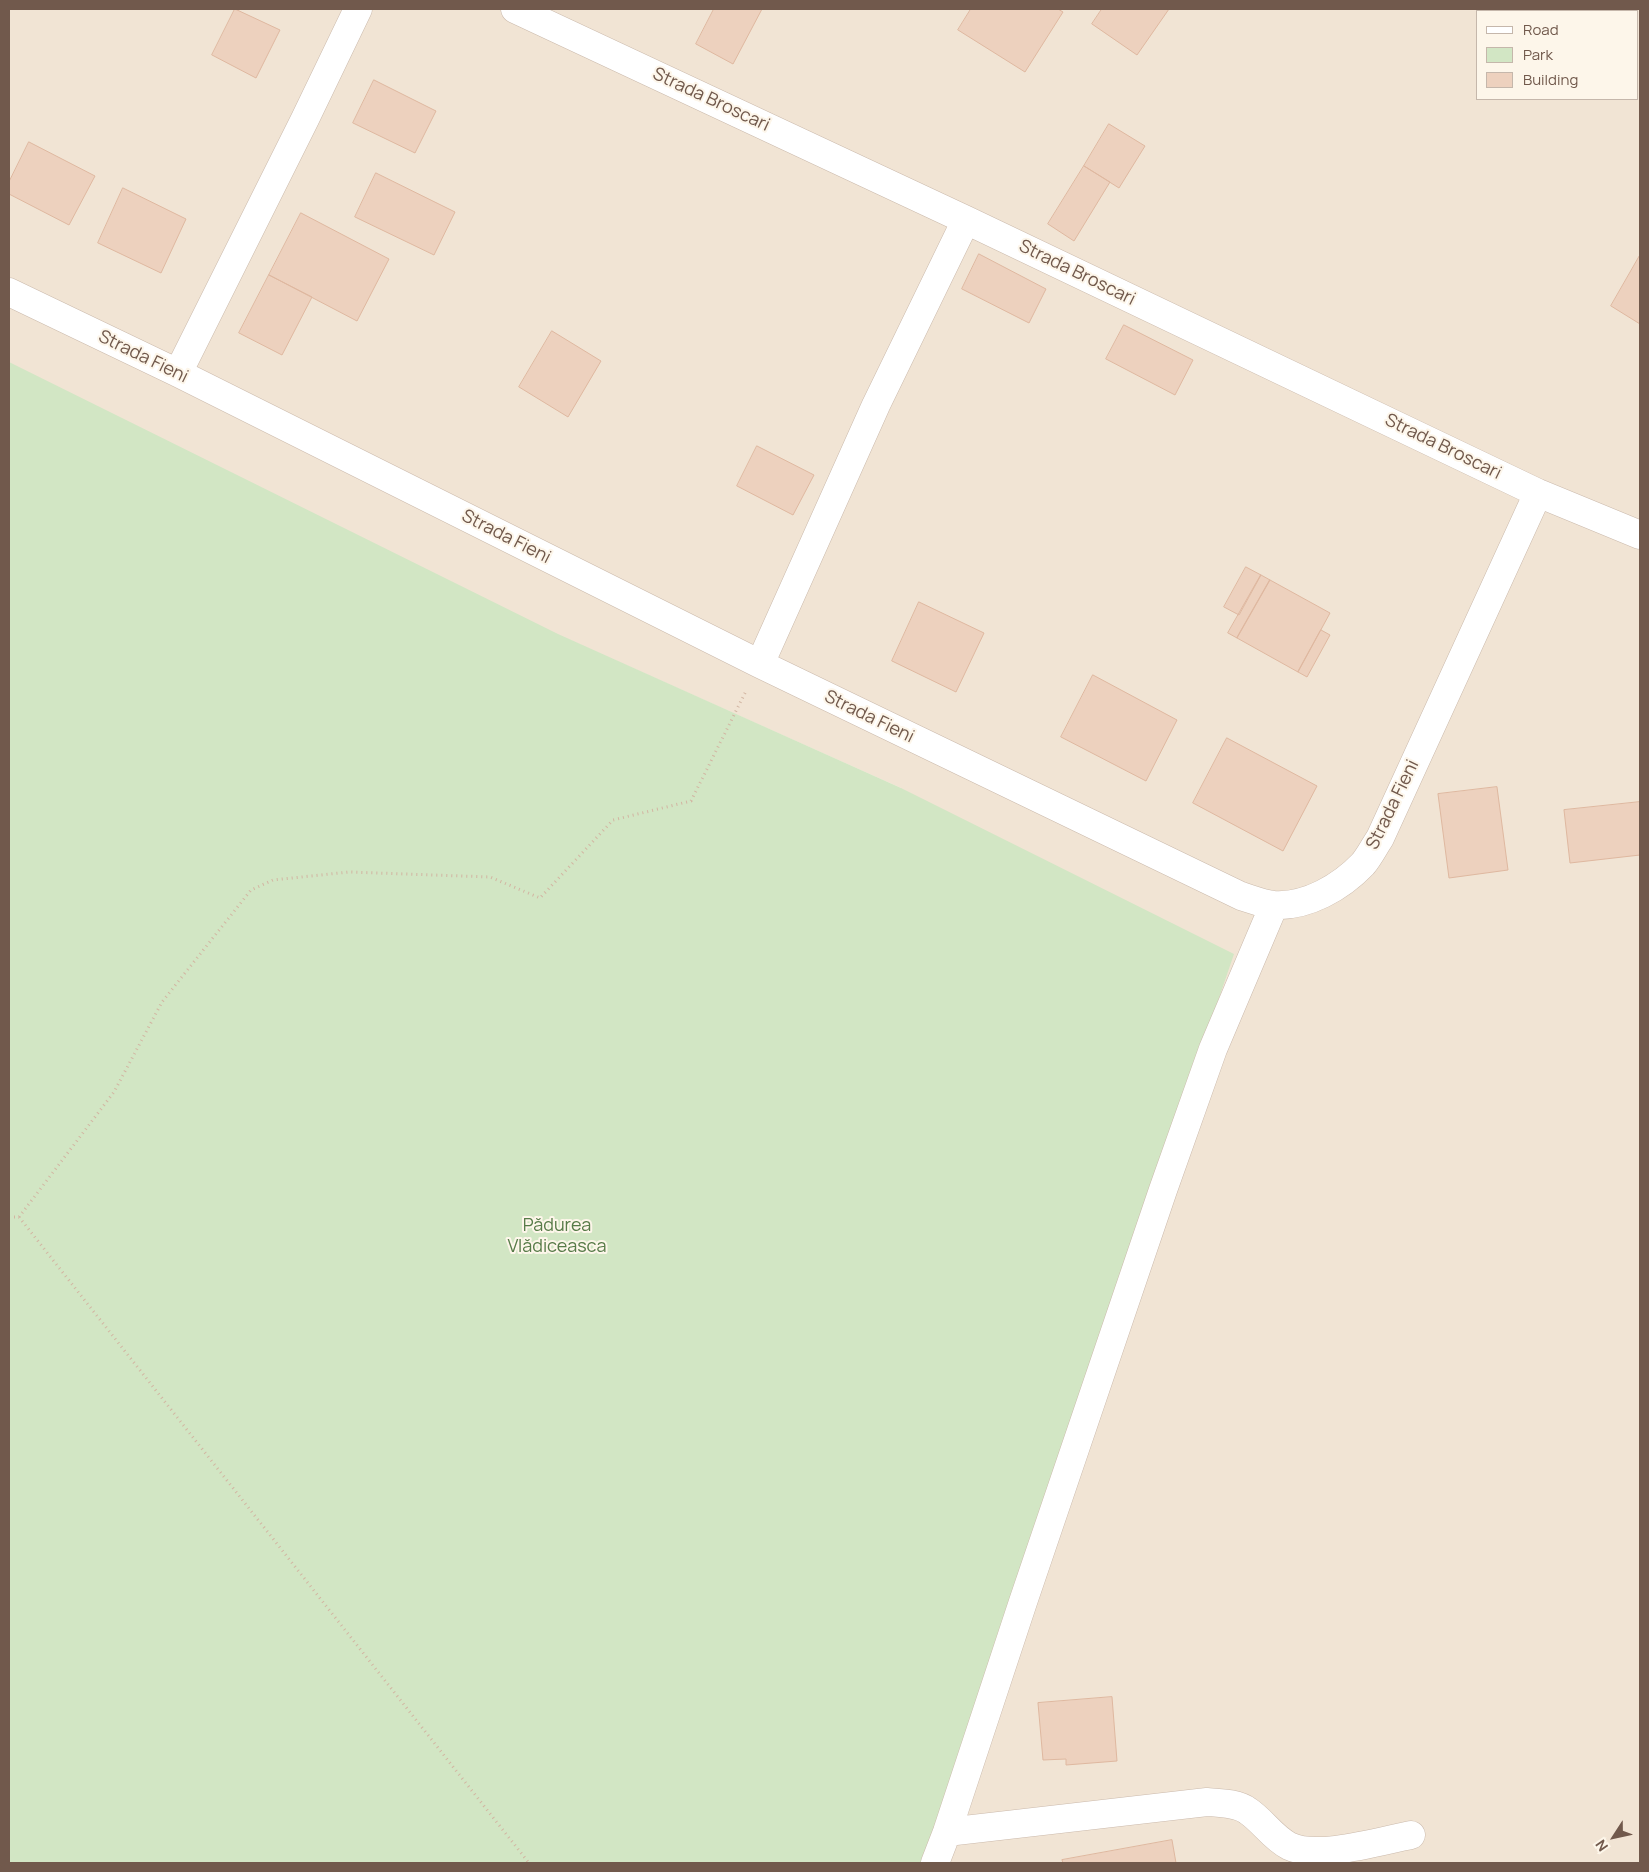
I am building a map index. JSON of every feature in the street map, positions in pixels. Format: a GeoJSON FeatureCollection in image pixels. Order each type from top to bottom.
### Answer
{"type":"FeatureCollection","features":[{"type":"Feature","properties":{"kind":"street"},"geometry":{"type":"LineString","coordinates":[[178,373],[358,9]]}},
{"type":"Feature","properties":{"kind":"street","name":"Strada Broscari"},"geometry":{"type":"LineString","coordinates":[[515,9],[966,220],[1538,492],[1640,535]]}},
{"type":"Feature","properties":{"kind":"street"},"geometry":{"type":"LineString","coordinates":[[760,664],[876,405],[966,220]]}},
{"type":"Feature","properties":{"kind":"street","name":"Strada Fieni"},"geometry":{"type":"LineString","coordinates":[[9,292],[178,373],[760,664],[1241,896],[1274,905],[1301,902],[1327,892],[1364,863],[1380,838],[1538,492]]}},
{"type":"Feature","properties":{"kind":"street"},"geometry":{"type":"LineString","coordinates":[[935,1863],[948,1832],[1023,1602],[1163,1190],[1213,1050],[1274,905]]}},
{"type":"Feature","properties":{"kind":"street"},"geometry":{"type":"LineString","coordinates":[[948,1832],[1207,1802],[1230,1804],[1248,1810],[1274,1836],[1290,1847],[1309,1852],[1411,1835]]}},
{"type":"Feature","properties":{"kind":"path"},"geometry":{"type":"LineString","coordinates":[[20,1218],[114,1092],[162,1002],[251,890],[273,880],[349,872],[490,877],[540,898],[613,820],[691,801],[760,664]]}},
{"type":"Feature","properties":{"kind":"path"},"geometry":{"type":"LineString","coordinates":[[9,1217],[20,1218],[529,1863]]}},
{"type":"Feature","properties":{"kind":"shaded area"},"geometry":{"type":"Polygon","coordinates":[[[9,9],[1640,9],[1640,1863],[924,1863],[901,788],[223,485],[9,385],[9,9]]]}},
{"type":"Feature","properties":{"kind":"green space","name":"Pădurea Vlădiceasca"},"geometry":{"type":"Polygon","coordinates":[[[9,362],[558,634],[901,788],[1234,954],[924,1863],[9,1863],[9,362]]]}},
{"type":"Feature","properties":{"kind":"building"},"geometry":{"type":"Polygon","coordinates":[[[235,9],[280,30],[256,78],[212,55],[235,9]]]}},
{"type":"Feature","properties":{"kind":"building"},"geometry":{"type":"Polygon","coordinates":[[[714,9],[762,9],[733,64],[696,44],[714,9]]]}},
{"type":"Feature","properties":{"kind":"building"},"geometry":{"type":"Polygon","coordinates":[[[971,9],[1058,9],[1063,12],[1025,72],[958,30],[971,9]]]}},
{"type":"Feature","properties":{"kind":"building"},"geometry":{"type":"Polygon","coordinates":[[[1102,9],[1169,9],[1137,55],[1092,24],[1102,9]]]}},
{"type":"Feature","properties":{"kind":"building"},"geometry":{"type":"Polygon","coordinates":[[[374,80],[436,111],[415,153],[353,123],[374,80]]]}},
{"type":"Feature","properties":{"kind":"building"},"geometry":{"type":"Polygon","coordinates":[[[1109,124],[1145,146],[1119,188],[1084,166],[1109,124]]]}},
{"type":"Feature","properties":{"kind":"building"},"geometry":{"type":"Polygon","coordinates":[[[29,142],[95,176],[69,225],[9,194],[9,182],[29,142]]]}},
{"type":"Feature","properties":{"kind":"building"},"geometry":{"type":"Polygon","coordinates":[[[1084,166],[1110,182],[1074,241],[1048,224],[1084,166]]]}},
{"type":"Feature","properties":{"kind":"building"},"geometry":{"type":"Polygon","coordinates":[[[376,173],[455,212],[434,255],[355,217],[376,173]]]}},
{"type":"Feature","properties":{"kind":"building"},"geometry":{"type":"Polygon","coordinates":[[[123,188],[186,219],[161,273],[98,243],[123,188]]]}},
{"type":"Feature","properties":{"kind":"building"},"geometry":{"type":"Polygon","coordinates":[[[301,213],[389,259],[357,321],[269,275],[301,213]]]}},
{"type":"Feature","properties":{"kind":"building"},"geometry":{"type":"Polygon","coordinates":[[[979,254],[1046,289],[1029,323],[962,289],[979,254]]]}},
{"type":"Feature","properties":{"kind":"building"},"geometry":{"type":"Polygon","coordinates":[[[1640,255],[1640,324],[1611,306],[1640,255]]]}},
{"type":"Feature","properties":{"kind":"building"},"geometry":{"type":"Polygon","coordinates":[[[269,275],[312,297],[282,355],[239,333],[269,275]]]}},
{"type":"Feature","properties":{"kind":"building"},"geometry":{"type":"Polygon","coordinates":[[[1124,325],[1193,360],[1175,395],[1106,359],[1124,325]]]}},
{"type":"Feature","properties":{"kind":"building"},"geometry":{"type":"Polygon","coordinates":[[[552,331],[601,361],[568,417],[519,387],[552,331]]]}},
{"type":"Feature","properties":{"kind":"building"},"geometry":{"type":"Polygon","coordinates":[[[757,446],[814,475],[793,515],[737,486],[757,446]]]}},
{"type":"Feature","properties":{"kind":"building"},"geometry":{"type":"Polygon","coordinates":[[[1246,567],[1261,575],[1239,615],[1224,607],[1246,567]]]}},
{"type":"Feature","properties":{"kind":"building"},"geometry":{"type":"Polygon","coordinates":[[[1261,575],[1270,580],[1237,638],[1228,633],[1261,575]]]}},
{"type":"Feature","properties":{"kind":"building"},"geometry":{"type":"Polygon","coordinates":[[[1270,580],[1330,613],[1298,672],[1237,638],[1270,580]]]}},
{"type":"Feature","properties":{"kind":"building"},"geometry":{"type":"Polygon","coordinates":[[[919,602],[984,633],[956,692],[892,661],[919,602]]]}},
{"type":"Feature","properties":{"kind":"building"},"geometry":{"type":"Polygon","coordinates":[[[1321,630],[1330,635],[1307,677],[1298,672],[1321,630]]]}},
{"type":"Feature","properties":{"kind":"building"},"geometry":{"type":"Polygon","coordinates":[[[1093,675],[1177,720],[1146,781],[1061,737],[1093,675]]]}},
{"type":"Feature","properties":{"kind":"building"},"geometry":{"type":"Polygon","coordinates":[[[1227,738],[1317,786],[1283,851],[1193,803],[1227,738]]]}},
{"type":"Feature","properties":{"kind":"building"},"geometry":{"type":"Polygon","coordinates":[[[1497,787],[1508,870],[1449,878],[1438,794],[1497,787]]]}},
{"type":"Feature","properties":{"kind":"building"},"geometry":{"type":"Polygon","coordinates":[[[1640,802],[1640,855],[1570,863],[1564,810],[1640,802]]]}},
{"type":"Feature","properties":{"kind":"building"},"geometry":{"type":"Polygon","coordinates":[[[1112,1697],[1117,1761],[1066,1765],[1066,1759],[1043,1760],[1038,1703],[1112,1697]]]}},
{"type":"Feature","properties":{"kind":"building"},"geometry":{"type":"Polygon","coordinates":[[[1172,1840],[1176,1863],[1063,1863],[1062,1860],[1172,1840]]]}}]}
